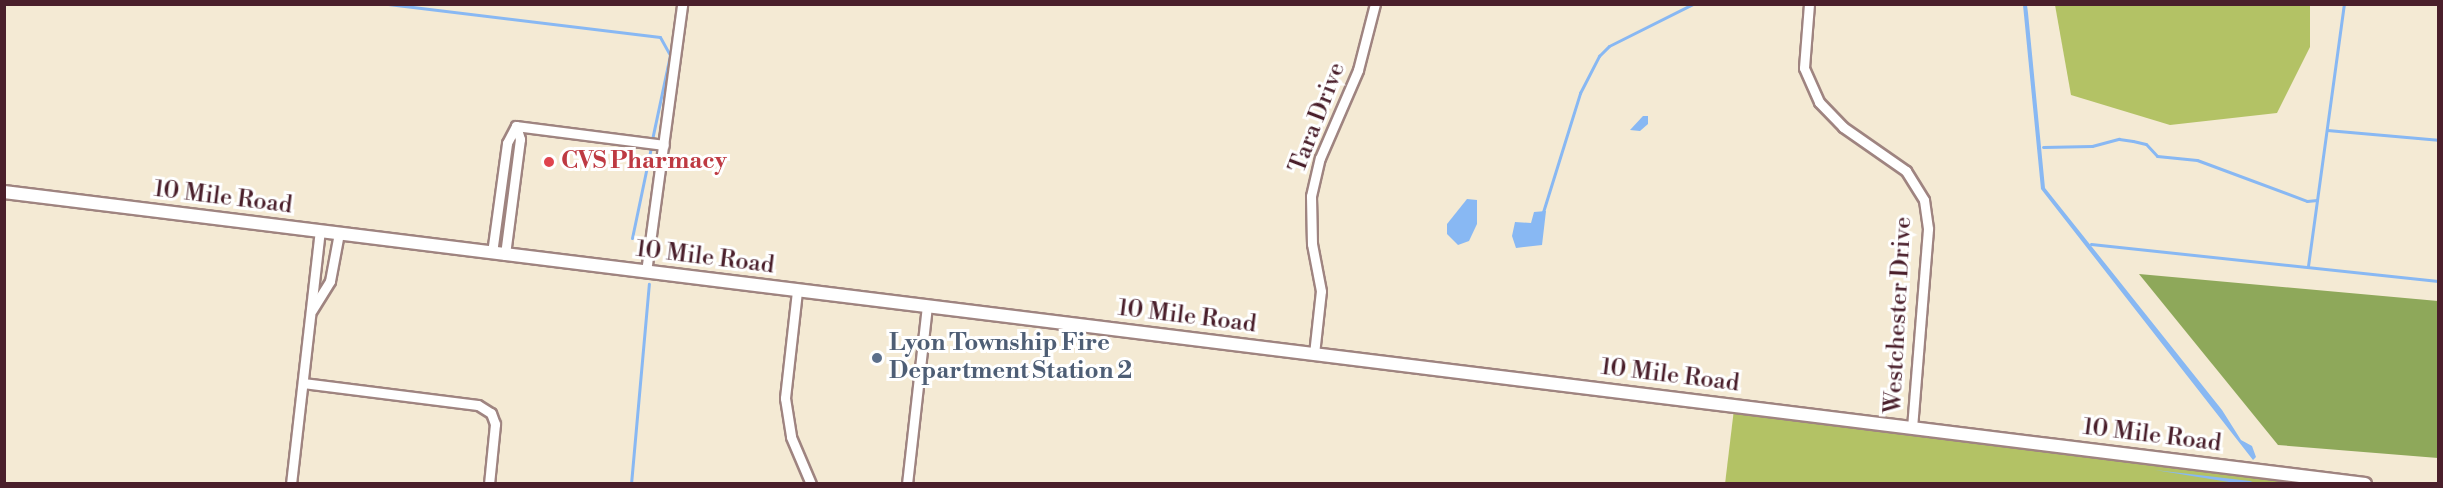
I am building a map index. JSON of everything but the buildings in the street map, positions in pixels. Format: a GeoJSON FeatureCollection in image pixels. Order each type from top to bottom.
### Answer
{"type":"FeatureCollection","features":[{"type":"Feature","properties":{"kind":"main road","name":"10 Mile Road"},"geometry":{"type":"LineString","coordinates":[[4,192],[2365,483]]}},
{"type":"Feature","properties":{"kind":"street"},"geometry":{"type":"LineString","coordinates":[[646,272],[682,4]]}},
{"type":"Feature","properties":{"kind":"street","name":"Tara Drive"},"geometry":{"type":"LineString","coordinates":[[1314,354],[1321,291],[1311,244],[1311,193],[1320,158],[1358,70],[1375,4]]}},
{"type":"Feature","properties":{"kind":"street","name":"Westchester Drive"},"geometry":{"type":"LineString","coordinates":[[1809,4],[1804,68],[1819,102],[1843,127],[1906,171],[1924,200],[1928,230],[1912,427]]}},
{"type":"Feature","properties":{"kind":"street"},"geometry":{"type":"LineString","coordinates":[[516,126],[664,145]]}},
{"type":"Feature","properties":{"kind":"street"},"geometry":{"type":"LineString","coordinates":[[492,253],[507,143],[516,126]]}},
{"type":"Feature","properties":{"kind":"street"},"geometry":{"type":"LineString","coordinates":[[505,255],[520,139],[516,126]]}},
{"type":"Feature","properties":{"kind":"street"},"geometry":{"type":"LineString","coordinates":[[291,483],[320,231]]}},
{"type":"Feature","properties":{"kind":"street"},"geometry":{"type":"LineString","coordinates":[[312,310],[330,281],[339,233]]}},
{"type":"Feature","properties":{"kind":"street"},"geometry":{"type":"LineString","coordinates":[[797,291],[785,398],[791,437],[811,483]]}},
{"type":"Feature","properties":{"kind":"street"},"geometry":{"type":"LineString","coordinates":[[907,483],[927,307]]}},
{"type":"Feature","properties":{"kind":"street"},"geometry":{"type":"LineString","coordinates":[[303,383],[478,405],[491,413],[495,424],[489,483]]}},
{"type":"Feature","properties":{"kind":"green space"},"geometry":{"type":"Polygon","coordinates":[[[2055,5],[2310,5],[2310,47],[2277,113],[2170,125],[2071,95],[2055,5]]]}},
{"type":"Feature","properties":{"kind":"green space"},"geometry":{"type":"Polygon","coordinates":[[[2139,274],[2438,301],[2438,458],[2278,445],[2139,274]]]}},
{"type":"Feature","properties":{"kind":"green space"},"geometry":{"type":"Polygon","coordinates":[[[1734,409],[2316,484],[1725,484],[1734,409]]]}},
{"type":"Feature","properties":{"kind":"water"},"geometry":{"type":"Polygon","coordinates":[[[2023,5],[2027,5],[2028,13],[2045,188],[2222,410],[2241,440],[2252,446],[2256,457],[2253,460],[2041,189],[2023,5]]]}},
{"type":"Feature","properties":{"kind":"water"},"geometry":{"type":"Polygon","coordinates":[[[1643,116],[1648,116],[1648,124],[1640,131],[1630,130],[1643,116]]]}},
{"type":"Feature","properties":{"kind":"water"},"geometry":{"type":"Polygon","coordinates":[[[1467,199],[1477,200],[1477,224],[1469,241],[1458,245],[1447,234],[1447,224],[1467,199]]]}},
{"type":"Feature","properties":{"kind":"water"},"geometry":{"type":"Polygon","coordinates":[[[1546,211],[1542,245],[1516,248],[1512,236],[1515,222],[1531,223],[1534,212],[1546,211]]]}},
{"type":"Feature","properties":{"kind":"water"},"geometry":{"type":"Polygon","coordinates":[[[2155,470],[2250,481],[2255,483],[2235,483],[2155,470]]]}},
{"type":"Feature","properties":{"kind":"waterway"},"geometry":{"type":"LineString","coordinates":[[388,4],[660,37],[670,55],[652,140]]}},
{"type":"Feature","properties":{"kind":"waterway"},"geometry":{"type":"LineString","coordinates":[[1543,212],[1580,93],[1599,56],[1609,46],[1693,4]]}},
{"type":"Feature","properties":{"kind":"waterway"},"geometry":{"type":"LineString","coordinates":[[2308,266],[2344,4]]}},
{"type":"Feature","properties":{"kind":"waterway"},"geometry":{"type":"LineString","coordinates":[[2327,130],[2438,140]]}},
{"type":"Feature","properties":{"kind":"waterway"},"geometry":{"type":"LineString","coordinates":[[2043,147],[2092,146],[2119,139],[2133,141],[2146,144],[2157,156],[2197,160],[2307,201],[2317,200]]}},
{"type":"Feature","properties":{"kind":"waterway"},"geometry":{"type":"LineString","coordinates":[[632,238],[651,147]]}},
{"type":"Feature","properties":{"kind":"waterway"},"geometry":{"type":"LineString","coordinates":[[2091,244],[2438,281]]}},
{"type":"Feature","properties":{"kind":"waterway"},"geometry":{"type":"LineString","coordinates":[[631,484],[649,284]]}},
{"type":"Feature","properties":{"kind":"place","name":"CVS Pharmacy"},"geometry":{"type":"Point","coordinates":[549,162]}},
{"type":"Feature","properties":{"kind":"place","name":"Lyon Township Fire Department Station 2"},"geometry":{"type":"Point","coordinates":[877,358]}}]}
